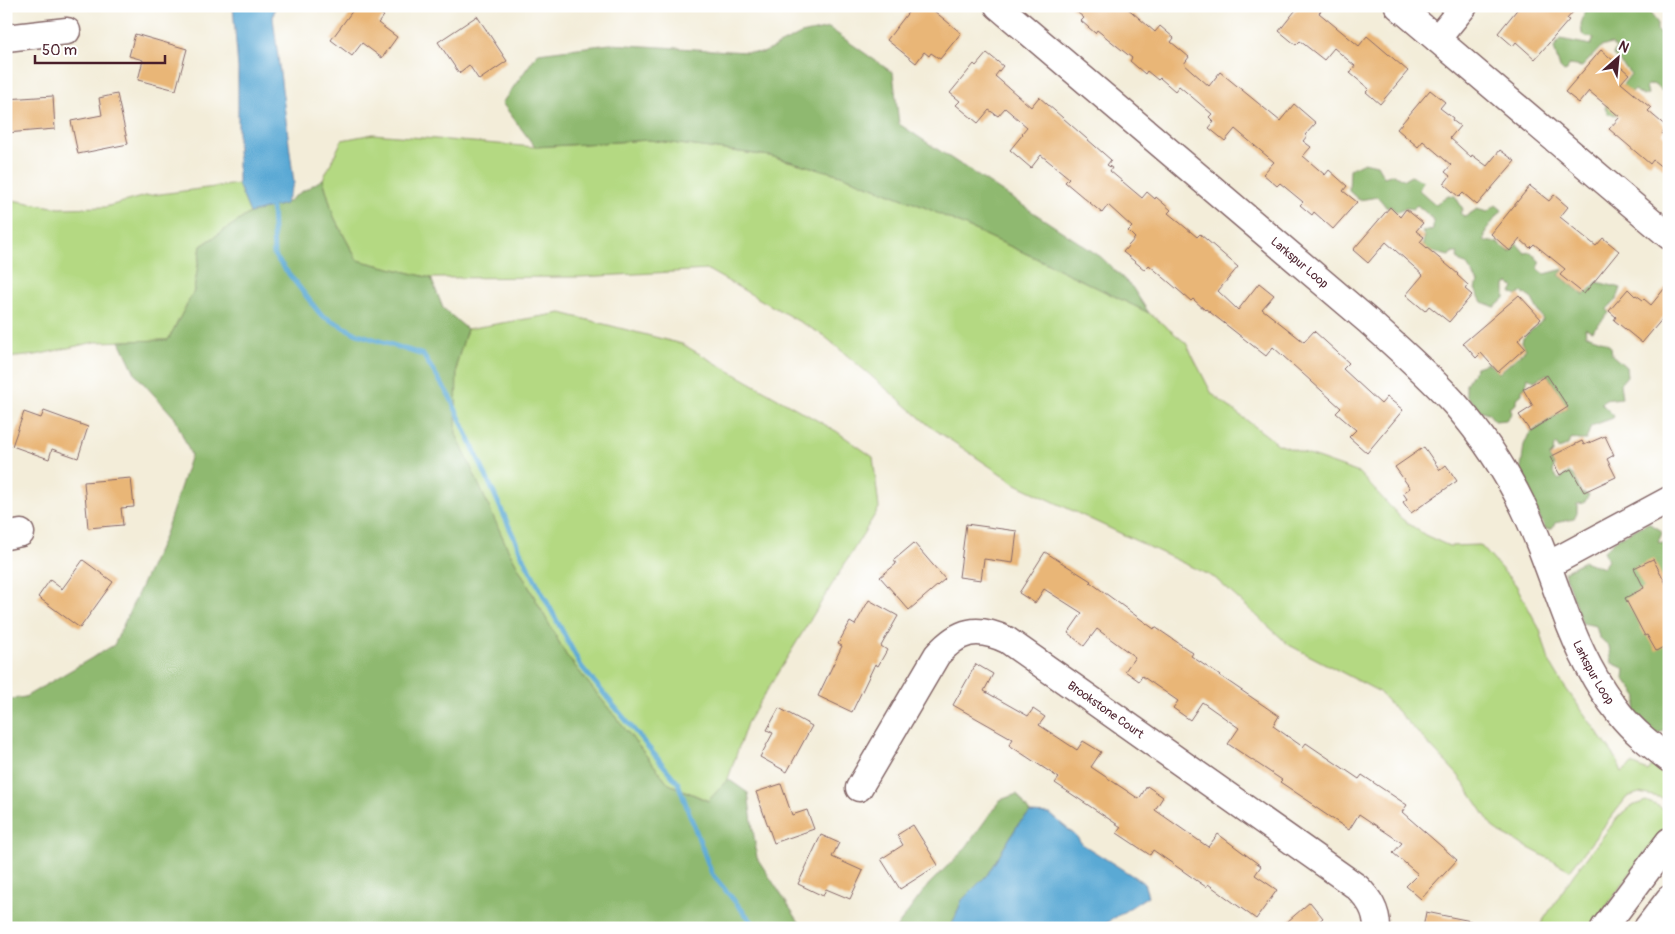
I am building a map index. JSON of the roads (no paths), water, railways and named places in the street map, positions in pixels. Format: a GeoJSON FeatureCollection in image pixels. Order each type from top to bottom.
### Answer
{"type":"FeatureCollection","features":[{"type":"Feature","properties":{"kind":"street","name":"Larkspur Loop"},"geometry":{"type":"LineString","coordinates":[[998,6],[1367,320],[1421,369],[1455,404],[1487,445],[1508,477],[1525,509],[1579,647],[1602,688],[1625,720],[1642,738],[1669,760]]}},
{"type":"Feature","properties":{"kind":"street"},"geometry":{"type":"LineString","coordinates":[[1398,6],[1669,236]]}},
{"type":"Feature","properties":{"kind":"street"},"geometry":{"type":"LineString","coordinates":[[1437,39],[1464,6]]}},
{"type":"Feature","properties":{"kind":"street"},"geometry":{"type":"LineString","coordinates":[[6,38],[67,31]]}},
{"type":"Feature","properties":{"kind":"street"},"geometry":{"type":"LineString","coordinates":[[1548,565],[1669,500]]}},
{"type":"Feature","properties":{"kind":"street","name":"Brookstone Court"},"geometry":{"type":"LineString","coordinates":[[859,788],[937,654],[948,643],[962,635],[977,632],[993,633],[1007,640],[1357,887],[1368,898],[1375,912],[1377,928]]}},
{"type":"Feature","properties":{"kind":"street"},"geometry":{"type":"LineString","coordinates":[[1604,928],[1669,841]]}},
{"type":"Feature","properties":{"kind":"street"},"geometry":{"type":"LineString","coordinates":[[1647,928],[1669,898]]}},
{"type":"Feature","properties":{"kind":"water"},"geometry":{"type":"Polygon","coordinates":[[[233,6],[275,6],[273,18],[294,183],[285,204],[250,213],[238,184],[238,68],[233,6]]]}},
{"type":"Feature","properties":{"kind":"water"},"geometry":{"type":"Polygon","coordinates":[[[1030,813],[1050,814],[1076,836],[1082,844],[1144,883],[1148,896],[1099,928],[949,928],[962,900],[987,875],[1019,823],[1030,813]]]}},
{"type":"Feature","properties":{"kind":"waterway"},"geometry":{"type":"LineString","coordinates":[[272,207],[274,255],[321,315],[355,333],[423,355],[450,397],[523,557],[581,666],[678,783],[712,874],[757,928]]}}]}
